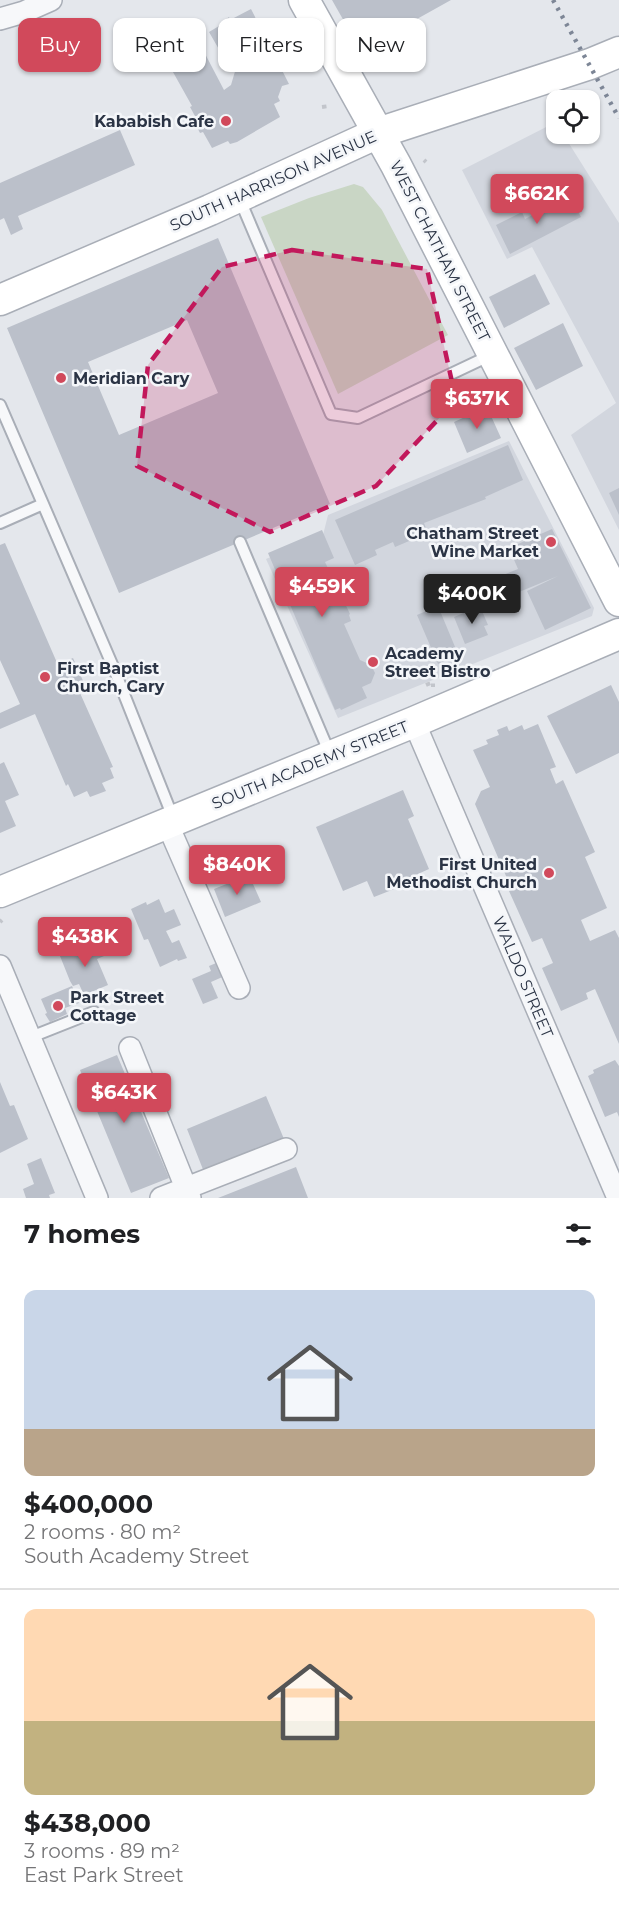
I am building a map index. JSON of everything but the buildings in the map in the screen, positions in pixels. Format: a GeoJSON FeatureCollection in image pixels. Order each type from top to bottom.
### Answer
{"type":"FeatureCollection","features":[{"type":"Feature","properties":{"kind":"main road","name":"WEST CHATHAM STREET"},"geometry":{"type":"LineString","coordinates":[[304,0],[378,133],[619,601]]}},
{"type":"Feature","properties":{"kind":"main road","name":"SOUTH HARRISON AVENUE"},"geometry":{"type":"LineString","coordinates":[[0,300],[239,197],[378,133],[590,64],[619,52]]}},
{"type":"Feature","properties":{"kind":"main road","name":"SOUTH ACADEMY STREET"},"geometry":{"type":"LineString","coordinates":[[1,911],[171,822],[414,722],[619,634]]}},
{"type":"Feature","properties":{"kind":"street"},"geometry":{"type":"LineString","coordinates":[[0,19],[24,12],[51,0]]}},
{"type":"Feature","properties":{"kind":"street","name":"WALDO STREET"},"geometry":{"type":"LineString","coordinates":[[414,722],[618,1198]]}},
{"type":"Feature","properties":{"kind":"street"},"geometry":{"type":"LineString","coordinates":[[171,822],[239,988]]}},
{"type":"Feature","properties":{"kind":"street"},"geometry":{"type":"LineString","coordinates":[[0,966],[97,1198]]}},
{"type":"Feature","properties":{"kind":"street"},"geometry":{"type":"LineString","coordinates":[[130,1048],[188,1193]]}},
{"type":"Feature","properties":{"kind":"street"},"geometry":{"type":"LineString","coordinates":[[161,1198],[188,1193],[286,1149]]}},
{"type":"Feature","properties":{"kind":"lane"},"geometry":{"type":"LineString","coordinates":[[239,197],[331,414],[358,418],[493,354]]}},
{"type":"Feature","properties":{"kind":"lane"},"geometry":{"type":"LineString","coordinates":[[0,405],[114,669],[171,822]]}},
{"type":"Feature","properties":{"kind":"lane"},"geometry":{"type":"LineString","coordinates":[[0,523],[43,504]]}},
{"type":"Feature","properties":{"kind":"lane"},"geometry":{"type":"LineString","coordinates":[[240,542],[331,756]]}},
{"type":"Feature","properties":{"kind":"lane"},"geometry":{"type":"LineString","coordinates":[[31,1037],[94,1012]]}},
{"type":"Feature","properties":{"kind":"path"},"geometry":{"type":"LineString","coordinates":[[322,107],[329,106]]}},
{"type":"Feature","properties":{"kind":"path"},"geometry":{"type":"LineString","coordinates":[[426,685],[434,682]]}},
{"type":"Feature","properties":{"kind":"highlighted area"},"geometry":{"type":"Polygon","coordinates":[[[292,250],[427,269],[456,400],[376,486],[270,532],[137,466],[148,365],[222,267],[292,250]]]}},
{"type":"Feature","properties":{"kind":"shaded area"},"geometry":{"type":"Polygon","coordinates":[[[546,127],[546,144],[569,144],[619,223],[619,530],[571,435],[616,403],[532,247],[507,259],[462,170],[546,127]]]}},
{"type":"Feature","properties":{"kind":"shaded area"},"geometry":{"type":"Polygon","coordinates":[[[509,441],[594,608],[592,616],[338,718],[266,559],[323,535],[328,515],[509,441]]]}},
{"type":"Feature","properties":{"kind":"green space"},"geometry":{"type":"Polygon","coordinates":[[[354,184],[363,187],[382,210],[448,335],[338,394],[261,217],[309,198],[354,184]]]}},
{"type":"Feature","properties":{"kind":"railway"},"geometry":{"type":"LineString","coordinates":[[553,0],[619,118]]}},
{"type":"Feature","properties":{"kind":"place","name":"Kababish Cafe"},"geometry":{"type":"Point","coordinates":[226,121]}},
{"type":"Feature","properties":{"kind":"place","name":"Meridian Cary"},"geometry":{"type":"Point","coordinates":[61,378]}},
{"type":"Feature","properties":{"kind":"place","name":"Chatham Street Wine Market"},"geometry":{"type":"Point","coordinates":[551,542]}},
{"type":"Feature","properties":{"kind":"place","name":"Academy Street Bistro"},"geometry":{"type":"Point","coordinates":[373,662]}},
{"type":"Feature","properties":{"kind":"place","name":"First Baptist Church, Cary"},"geometry":{"type":"Point","coordinates":[45,677]}},
{"type":"Feature","properties":{"kind":"place","name":"First United Methodist Church"},"geometry":{"type":"Point","coordinates":[549,873]}},
{"type":"Feature","properties":{"kind":"place","name":"Park Street Cottage"},"geometry":{"type":"Point","coordinates":[58,1006]}}]}
